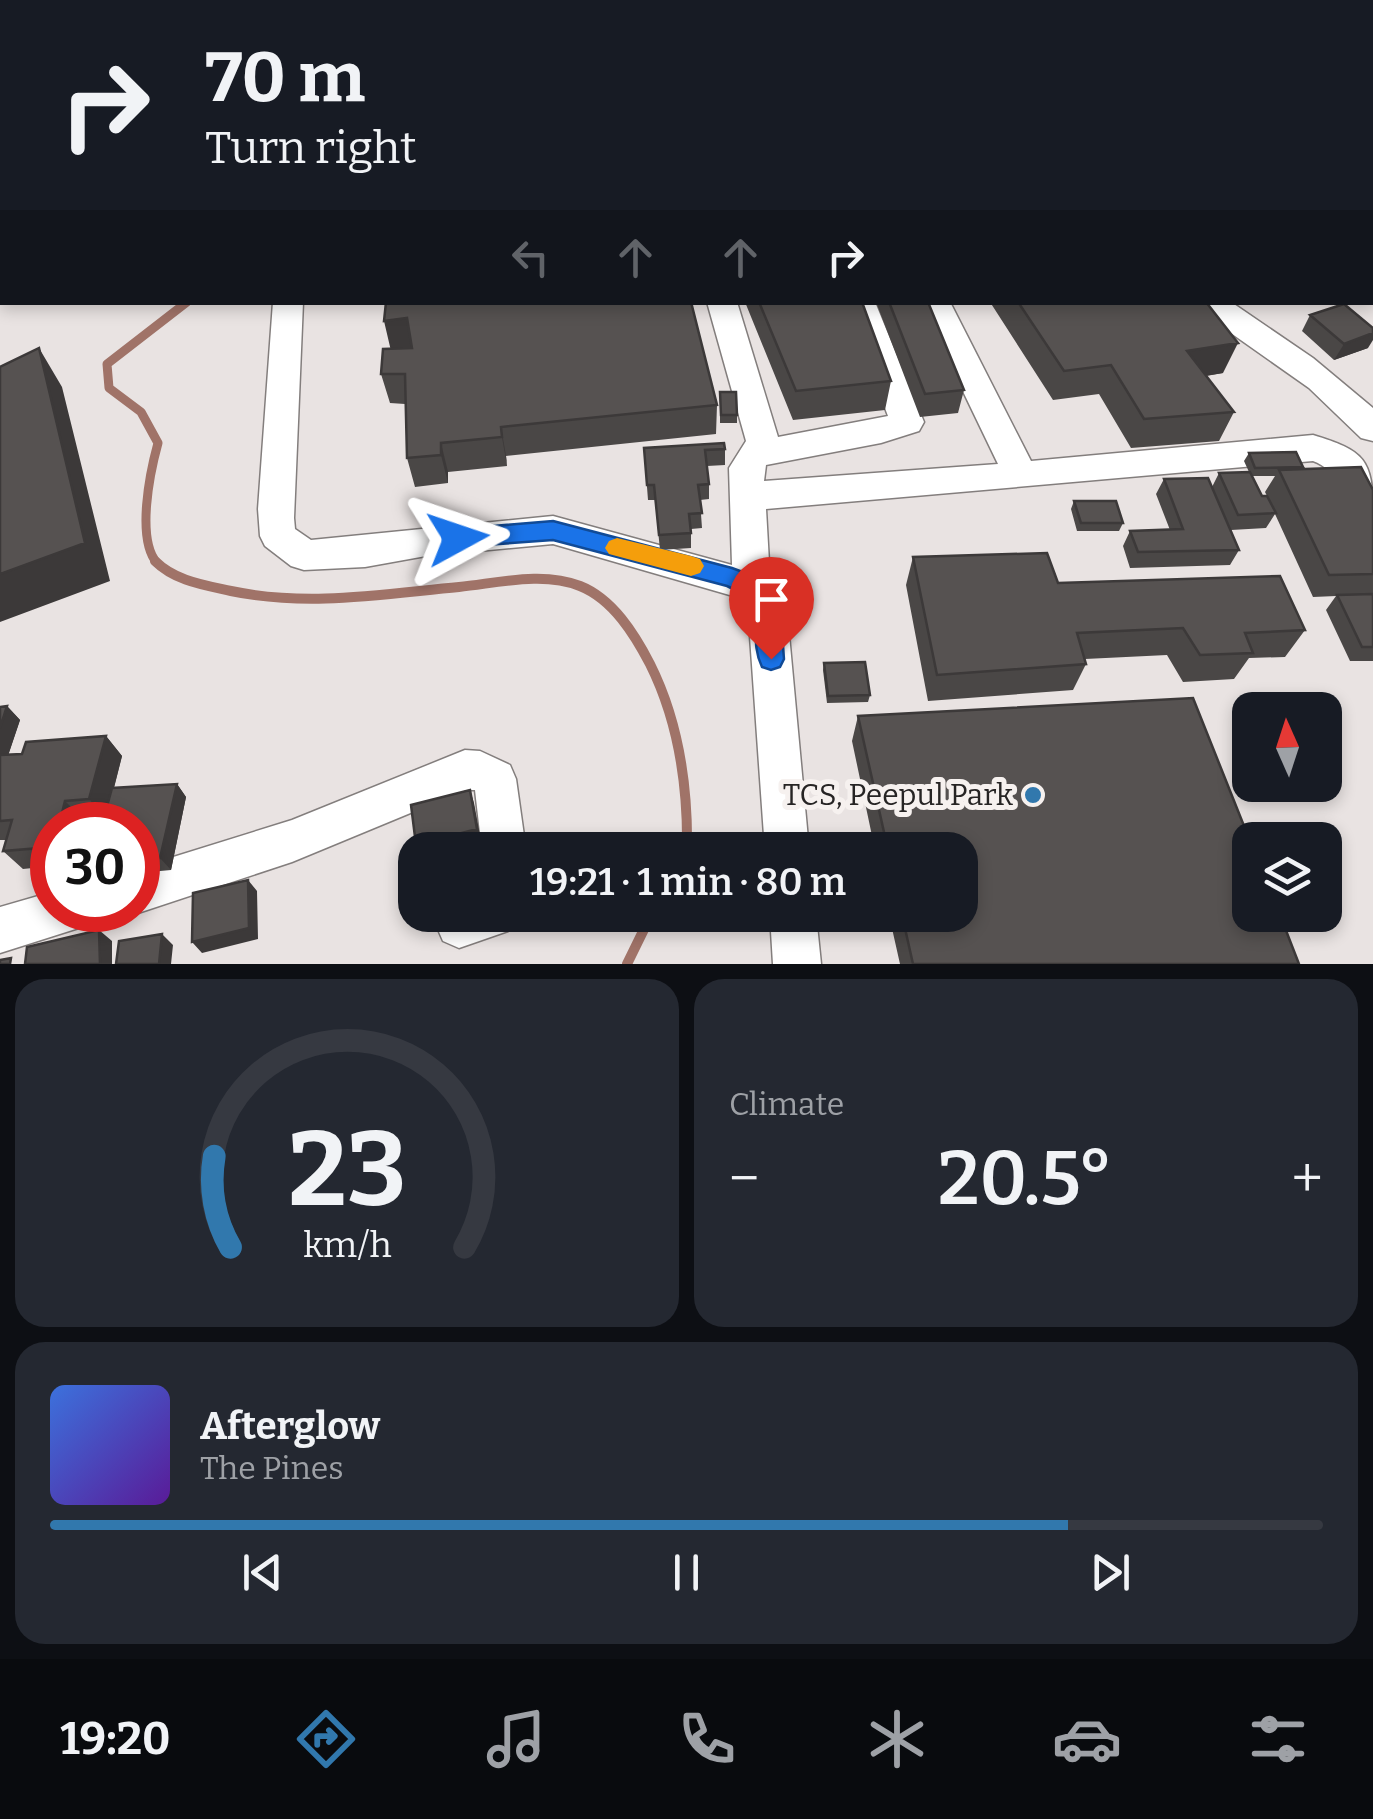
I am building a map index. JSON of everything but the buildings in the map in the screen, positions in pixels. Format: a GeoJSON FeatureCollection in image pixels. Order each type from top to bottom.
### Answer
{"type":"FeatureCollection","features":[{"type":"Feature","properties":{"kind":"street"},"geometry":{"type":"LineString","coordinates":[[288,305],[282,468],[273,515],[278,536],[304,555],[365,552],[426,540],[553,530],[752,586],[767,602],[786,832]]}},
{"type":"Feature","properties":{"kind":"street"},"geometry":{"type":"LineString","coordinates":[[723,305],[762,442],[746,468],[752,586]]}},
{"type":"Feature","properties":{"kind":"street"},"geometry":{"type":"LineString","coordinates":[[754,454],[881,432],[907,422],[861,305]]}},
{"type":"Feature","properties":{"kind":"street"},"geometry":{"type":"LineString","coordinates":[[936,305],[1021,474]]}},
{"type":"Feature","properties":{"kind":"street"},"geometry":{"type":"LineString","coordinates":[[1216,305],[1290,353],[1366,411]]}},
{"type":"Feature","properties":{"kind":"street"},"geometry":{"type":"LineString","coordinates":[[749,496],[1313,448],[1338,456],[1373,500]]}},
{"type":"Feature","properties":{"kind":"street"},"geometry":{"type":"LineString","coordinates":[[160,883],[292,841],[465,770],[480,771],[495,779],[502,832]]}},
{"type":"Feature","properties":{"kind":"street"},"geometry":{"type":"LineString","coordinates":[[0,930],[30,921]]}},
{"type":"Feature","properties":{"kind":"street"},"geometry":{"type":"LineString","coordinates":[[794,932],[797,964]]}},
{"type":"Feature","properties":{"kind":"waterway"},"geometry":{"type":"LineString","coordinates":[[156,562],[147,538],[146,522],[158,443],[141,412],[109,388],[107,364],[183,305]]}},
{"type":"Feature","properties":{"kind":"waterway"},"geometry":{"type":"LineString","coordinates":[[156,562],[181,578],[200,584],[288,598],[374,596],[536,579],[566,582],[592,592],[630,630],[660,686],[680,755],[687,832]]}},
{"type":"Feature","properties":{"kind":"waterway"},"geometry":{"type":"LineString","coordinates":[[627,964],[643,932]]}},
{"type":"Feature","properties":{"kind":"slow traffic"},"geometry":{"type":"LineString","coordinates":[[617,548],[691,566]]}},
{"type":"Feature","properties":{"kind":"place","name":"TCS, Peepul Park"},"geometry":{"type":"Point","coordinates":[1033,795]}},
{"type":"Feature","properties":{"kind":"route"},"geometry":{"type":"LineString","coordinates":[[458,538],[553,530],[732,578],[752,586],[767,602],[771,659]]}}]}
